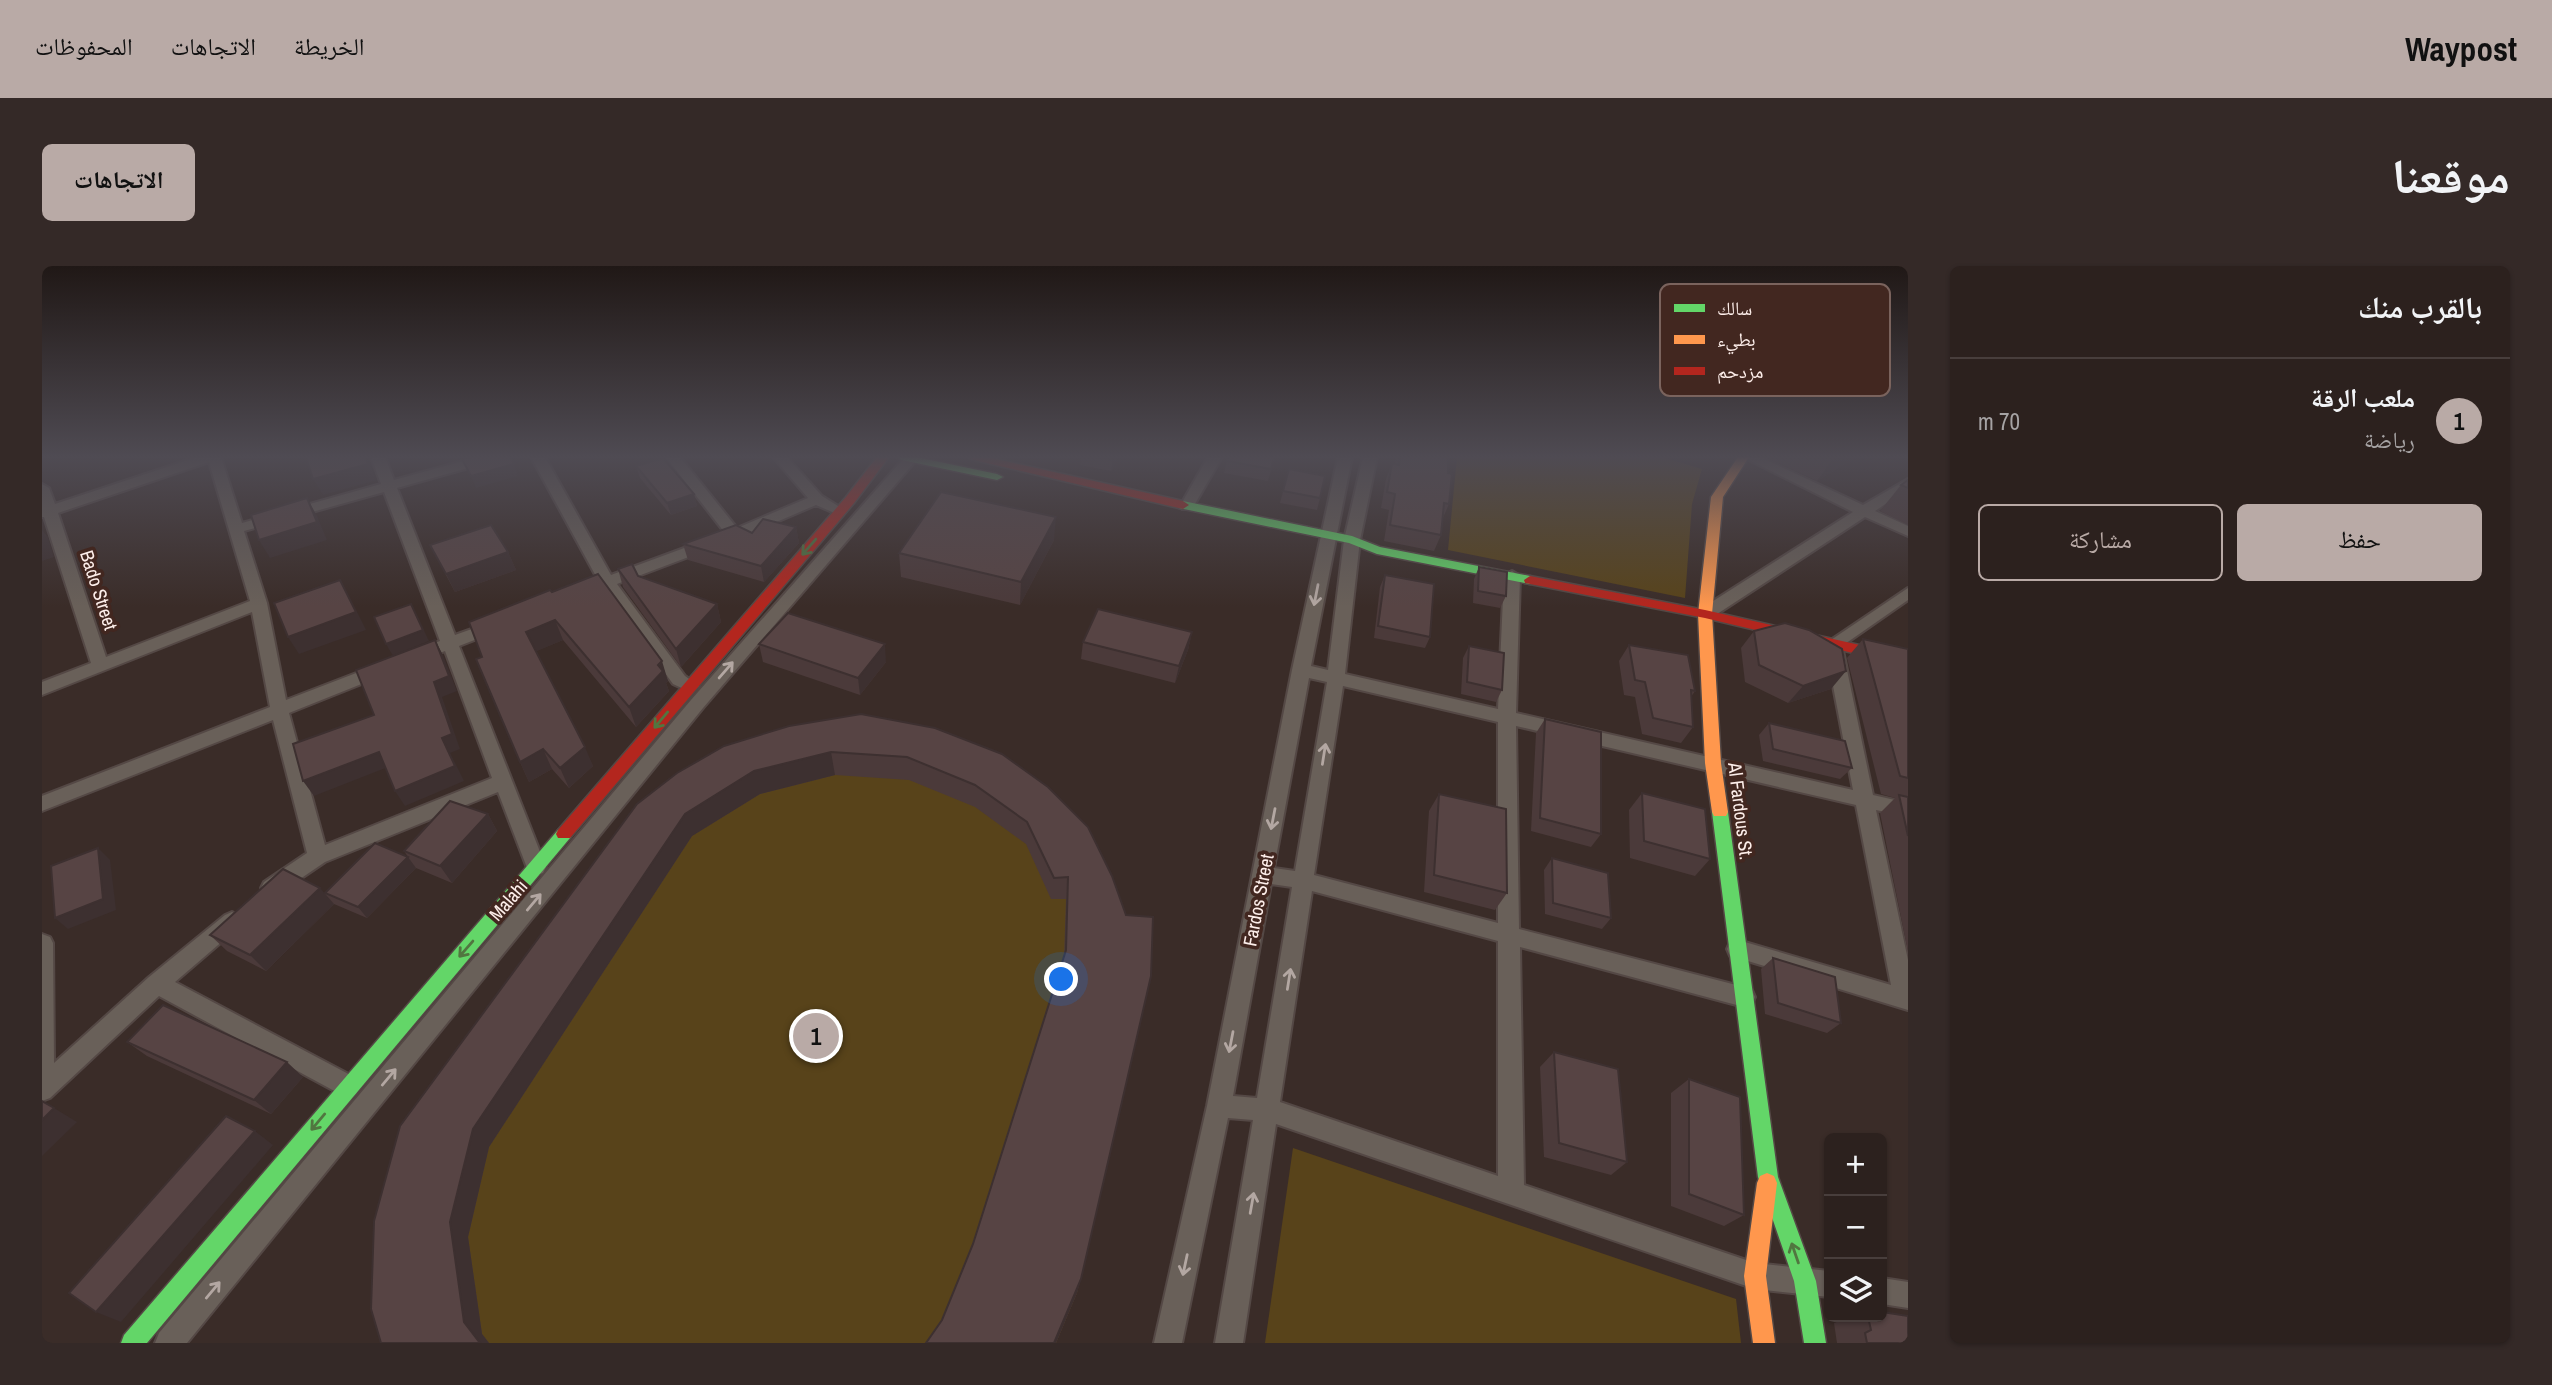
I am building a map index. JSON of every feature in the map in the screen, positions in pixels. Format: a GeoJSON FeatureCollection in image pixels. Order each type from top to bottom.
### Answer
{"type":"FeatureCollection","features":[{"type":"Feature","properties":{"kind":"street"},"geometry":{"type":"LineString","coordinates":[[228,507],[259,603],[279,709],[318,856]]}},
{"type":"Feature","properties":{"kind":"street"},"geometry":{"type":"LineString","coordinates":[[235,529],[313,507]]}},
{"type":"Feature","properties":{"kind":"street"},"geometry":{"type":"LineString","coordinates":[[398,507],[536,867]]}},
{"type":"Feature","properties":{"kind":"street"},"geometry":{"type":"LineString","coordinates":[[566,507],[607,581],[679,680],[690,686]]}},
{"type":"Feature","properties":{"kind":"street"},"geometry":{"type":"LineString","coordinates":[[712,507],[734,535]]}},
{"type":"Feature","properties":{"kind":"street"},"geometry":{"type":"LineString","coordinates":[[568,597],[734,535],[798,507]]}},
{"type":"Feature","properties":{"kind":"street"},"geometry":{"type":"LineString","coordinates":[[831,507],[839,512]]}},
{"type":"Feature","properties":{"kind":"street","name":"Malahi"},"geometry":{"type":"LineString","coordinates":[[132,1343],[843,507]]}},
{"type":"Feature","properties":{"kind":"street","name":"Malahi"},"geometry":{"type":"LineString","coordinates":[[169,1343],[697,704],[865,507]]}},
{"type":"Feature","properties":{"kind":"street"},"geometry":{"type":"LineString","coordinates":[[1158,507],[1705,614],[1908,661]]}},
{"type":"Feature","properties":{"kind":"street"},"geometry":{"type":"LineString","coordinates":[[1192,507],[1326,541]]}},
{"type":"Feature","properties":{"kind":"street","name":"Fardos Street"},"geometry":{"type":"LineString","coordinates":[[1168,1343],[1219,1106],[1334,507]]}},
{"type":"Feature","properties":{"kind":"street"},"geometry":{"type":"LineString","coordinates":[[1229,1343],[1336,678],[1351,546],[1359,507]]}},
{"type":"Feature","properties":{"kind":"street","name":"Al Fardous St."},"geometry":{"type":"LineString","coordinates":[[1716,507],[1705,614],[1713,763],[1768,1177]]}},
{"type":"Feature","properties":{"kind":"street"},"geometry":{"type":"LineString","coordinates":[[1854,507],[1908,532]]}},
{"type":"Feature","properties":{"kind":"street"},"geometry":{"type":"LineString","coordinates":[[1705,614],[1871,507]]}},
{"type":"Feature","properties":{"kind":"street","name":"Bado Street"},"geometry":{"type":"LineString","coordinates":[[46,512],[101,666]]}},
{"type":"Feature","properties":{"kind":"street"},"geometry":{"type":"LineString","coordinates":[[1511,1193],[1507,716],[1512,576]]}},
{"type":"Feature","properties":{"kind":"street"},"geometry":{"type":"LineString","coordinates":[[1833,644],[1908,593]]}},
{"type":"Feature","properties":{"kind":"street"},"geometry":{"type":"LineString","coordinates":[[42,689],[259,603]]}},
{"type":"Feature","properties":{"kind":"street"},"geometry":{"type":"LineString","coordinates":[[42,804],[516,617]]}},
{"type":"Feature","properties":{"kind":"street"},"geometry":{"type":"LineString","coordinates":[[1738,949],[1906,1000],[1833,644]]}},
{"type":"Feature","properties":{"kind":"street"},"geometry":{"type":"LineString","coordinates":[[1301,670],[1908,810]]}},
{"type":"Feature","properties":{"kind":"street"},"geometry":{"type":"LineString","coordinates":[[42,1090],[157,984],[281,879],[318,856],[503,782]]}},
{"type":"Feature","properties":{"kind":"street"},"geometry":{"type":"LineString","coordinates":[[1263,874],[1304,881],[1744,997]]}},
{"type":"Feature","properties":{"kind":"street"},"geometry":{"type":"LineString","coordinates":[[42,943],[42,1090]]}},
{"type":"Feature","properties":{"kind":"street"},"geometry":{"type":"LineString","coordinates":[[157,984],[348,1086]]}},
{"type":"Feature","properties":{"kind":"street"},"geometry":{"type":"LineString","coordinates":[[1219,1106],[1268,1110],[1755,1276],[1817,1282]]}},
{"type":"Feature","properties":{"kind":"street"},"geometry":{"type":"LineString","coordinates":[[1764,1343],[1755,1276],[1768,1177]]}},
{"type":"Feature","properties":{"kind":"street"},"geometry":{"type":"LineString","coordinates":[[1768,1177],[1817,1282],[1815,1343]]}},
{"type":"Feature","properties":{"kind":"street"},"geometry":{"type":"LineString","coordinates":[[1887,1292],[1908,1295]]}},
{"type":"Feature","properties":{"kind":"shaded area"},"geometry":{"type":"Polygon","coordinates":[[[1452,507],[1692,507],[1685,598],[1448,550],[1452,507]]]}},
{"type":"Feature","properties":{"kind":"shaded area"},"geometry":{"type":"Polygon","coordinates":[[[794,749],[1046,810],[1127,1076],[1077,1293],[1056,1343],[399,1343],[394,1236],[646,826],[794,749]]]}},
{"type":"Feature","properties":{"kind":"shaded area"},"geometry":{"type":"Polygon","coordinates":[[[1293,1148],[1736,1299],[1741,1343],[1265,1343],[1293,1148]]]}},
{"type":"Feature","properties":{"kind":"building"},"geometry":{"type":"Polygon","coordinates":[[[276,507],[311,507],[317,522],[259,540],[251,515],[276,507]]]}},
{"type":"Feature","properties":{"kind":"building"},"geometry":{"type":"Polygon","coordinates":[[[930,507],[1011,507],[1056,517],[1021,582],[899,553],[930,507]]]}},
{"type":"Feature","properties":{"kind":"building"},"geometry":{"type":"Polygon","coordinates":[[[1393,507],[1444,507],[1441,535],[1390,525],[1393,507]]]}},
{"type":"Feature","properties":{"kind":"building"},"geometry":{"type":"Polygon","coordinates":[[[763,519],[796,527],[761,566],[683,544],[736,525],[752,533],[763,519]]]}},
{"type":"Feature","properties":{"kind":"building"},"geometry":{"type":"Polygon","coordinates":[[[491,525],[508,552],[446,574],[430,545],[491,525]]]}},
{"type":"Feature","properties":{"kind":"building"},"geometry":{"type":"Polygon","coordinates":[[[632,564],[638,576],[717,604],[676,649],[618,569],[632,564]]]}},
{"type":"Feature","properties":{"kind":"building"},"geometry":{"type":"Polygon","coordinates":[[[1479,567],[1507,572],[1506,596],[1478,591],[1479,567]]]}},
{"type":"Feature","properties":{"kind":"building"},"geometry":{"type":"Polygon","coordinates":[[[598,574],[662,661],[658,665],[663,671],[629,707],[555,620],[526,632],[585,747],[560,768],[543,749],[520,762],[476,659],[482,657],[469,622],[598,574]]]}},
{"type":"Feature","properties":{"kind":"building"},"geometry":{"type":"Polygon","coordinates":[[[1385,575],[1434,584],[1430,637],[1378,626],[1385,575]]]}},
{"type":"Feature","properties":{"kind":"building"},"geometry":{"type":"Polygon","coordinates":[[[340,580],[356,612],[288,637],[274,603],[340,580]]]}},
{"type":"Feature","properties":{"kind":"building"},"geometry":{"type":"Polygon","coordinates":[[[411,604],[423,630],[386,644],[374,617],[411,604]]]}},
{"type":"Feature","properties":{"kind":"building"},"geometry":{"type":"Polygon","coordinates":[[[1098,609],[1192,632],[1179,666],[1083,642],[1098,609]]]}},
{"type":"Feature","properties":{"kind":"building"},"geometry":{"type":"Polygon","coordinates":[[[788,613],[885,644],[858,678],[759,644],[788,613]]]}},
{"type":"Feature","properties":{"kind":"building"},"geometry":{"type":"Polygon","coordinates":[[[1785,623],[1809,630],[1842,649],[1846,671],[1803,686],[1759,665],[1754,631],[1785,623]]]}},
{"type":"Feature","properties":{"kind":"building"},"geometry":{"type":"Polygon","coordinates":[[[1863,639],[1908,649],[1908,778],[1900,776],[1863,639]]]}},
{"type":"Feature","properties":{"kind":"building"},"geometry":{"type":"Polygon","coordinates":[[[435,640],[449,676],[434,682],[452,734],[442,738],[455,766],[395,791],[379,752],[303,781],[293,744],[374,715],[356,670],[435,640]]]}},
{"type":"Feature","properties":{"kind":"building"},"geometry":{"type":"Polygon","coordinates":[[[1629,645],[1688,655],[1695,691],[1691,690],[1693,727],[1653,718],[1645,682],[1635,680],[1629,645]]]}},
{"type":"Feature","properties":{"kind":"building"},"geometry":{"type":"Polygon","coordinates":[[[1469,646],[1504,653],[1502,690],[1467,682],[1469,646]]]}},
{"type":"Feature","properties":{"kind":"building"},"geometry":{"type":"Polygon","coordinates":[[[861,714],[935,728],[1002,754],[1048,787],[1088,827],[1112,876],[1126,915],[1153,917],[1151,976],[1081,1279],[1054,1343],[926,1343],[942,1320],[973,1244],[1066,950],[1068,877],[1054,878],[1027,822],[975,785],[907,757],[831,752],[754,771],[685,814],[473,1129],[450,1222],[464,1322],[480,1343],[381,1343],[371,1309],[374,1221],[400,1126],[637,804],[677,773],[724,746],[789,726],[861,714]]]}},
{"type":"Feature","properties":{"kind":"building"},"geometry":{"type":"Polygon","coordinates":[[[1545,719],[1601,732],[1601,834],[1540,818],[1545,719]]]}},
{"type":"Feature","properties":{"kind":"building"},"geometry":{"type":"Polygon","coordinates":[[[1769,723],[1845,741],[1852,768],[1773,749],[1769,723]]]}},
{"type":"Feature","properties":{"kind":"building"},"geometry":{"type":"Polygon","coordinates":[[[1642,793],[1705,809],[1710,859],[1644,841],[1642,793]]]}},
{"type":"Feature","properties":{"kind":"building"},"geometry":{"type":"Polygon","coordinates":[[[1439,794],[1506,809],[1507,893],[1434,875],[1439,794]]]}},
{"type":"Feature","properties":{"kind":"building"},"geometry":{"type":"Polygon","coordinates":[[[1899,795],[1908,797],[1908,836],[1899,795]]]}},
{"type":"Feature","properties":{"kind":"building"},"geometry":{"type":"Polygon","coordinates":[[[450,801],[488,814],[440,866],[404,851],[450,801]]]}},
{"type":"Feature","properties":{"kind":"building"},"geometry":{"type":"Polygon","coordinates":[[[375,843],[408,857],[358,907],[325,893],[375,843]]]}},
{"type":"Feature","properties":{"kind":"building"},"geometry":{"type":"Polygon","coordinates":[[[98,848],[103,899],[55,918],[51,866],[98,848]]]}},
{"type":"Feature","properties":{"kind":"building"},"geometry":{"type":"Polygon","coordinates":[[[1552,858],[1608,873],[1611,918],[1553,903],[1552,858]]]}},
{"type":"Feature","properties":{"kind":"building"},"geometry":{"type":"Polygon","coordinates":[[[283,869],[320,888],[250,955],[210,935],[283,869]]]}},
{"type":"Feature","properties":{"kind":"building"},"geometry":{"type":"Polygon","coordinates":[[[1773,958],[1835,977],[1841,1023],[1778,1003],[1773,958]]]}},
{"type":"Feature","properties":{"kind":"building"},"geometry":{"type":"Polygon","coordinates":[[[163,1005],[287,1062],[254,1100],[127,1042],[163,1005]]]}},
{"type":"Feature","properties":{"kind":"building"},"geometry":{"type":"Polygon","coordinates":[[[1554,1052],[1618,1069],[1627,1162],[1559,1143],[1554,1052]]]}},
{"type":"Feature","properties":{"kind":"building"},"geometry":{"type":"Polygon","coordinates":[[[1689,1079],[1740,1097],[1744,1215],[1689,1194],[1689,1079]]]}},
{"type":"Feature","properties":{"kind":"building"},"geometry":{"type":"Polygon","coordinates":[[[42,1101],[54,1108],[42,1120],[42,1101]]]}},
{"type":"Feature","properties":{"kind":"building"},"geometry":{"type":"Polygon","coordinates":[[[226,1116],[255,1131],[96,1312],[69,1293],[226,1116]]]}},
{"type":"Feature","properties":{"kind":"building"},"geometry":{"type":"Polygon","coordinates":[[[1887,1313],[1908,1316],[1908,1343],[1867,1343],[1865,1333],[1871,1330],[1869,1322],[1887,1322],[1887,1313]]]}},
{"type":"Feature","properties":{"kind":"traffic: fast"},"geometry":{"type":"LineString","coordinates":[[1194,507],[1352,540],[1377,550],[1530,580]]}},
{"type":"Feature","properties":{"kind":"traffic: fast"},"geometry":{"type":"LineString","coordinates":[[1720,812],[1768,1177],[1805,1281],[1815,1343]]}},
{"type":"Feature","properties":{"kind":"traffic: fast"},"geometry":{"type":"LineString","coordinates":[[132,1343],[564,834]]}},
{"type":"Feature","properties":{"kind":"traffic: slow"},"geometry":{"type":"LineString","coordinates":[[1716,507],[1705,614],[1713,763],[1720,812]]}},
{"type":"Feature","properties":{"kind":"traffic: slow"},"geometry":{"type":"LineString","coordinates":[[1764,1343],[1755,1276],[1767,1183]]}},
{"type":"Feature","properties":{"kind":"traffic: jam"},"geometry":{"type":"LineString","coordinates":[[564,834],[844,507]]}},
{"type":"Feature","properties":{"kind":"traffic: jam"},"geometry":{"type":"LineString","coordinates":[[1530,580],[1705,614],[1908,661]]}},
{"type":"Feature","properties":{"kind":"place","name":"ملعب الرقة"},"geometry":{"type":"Point","coordinates":[816,1036]}}]}
